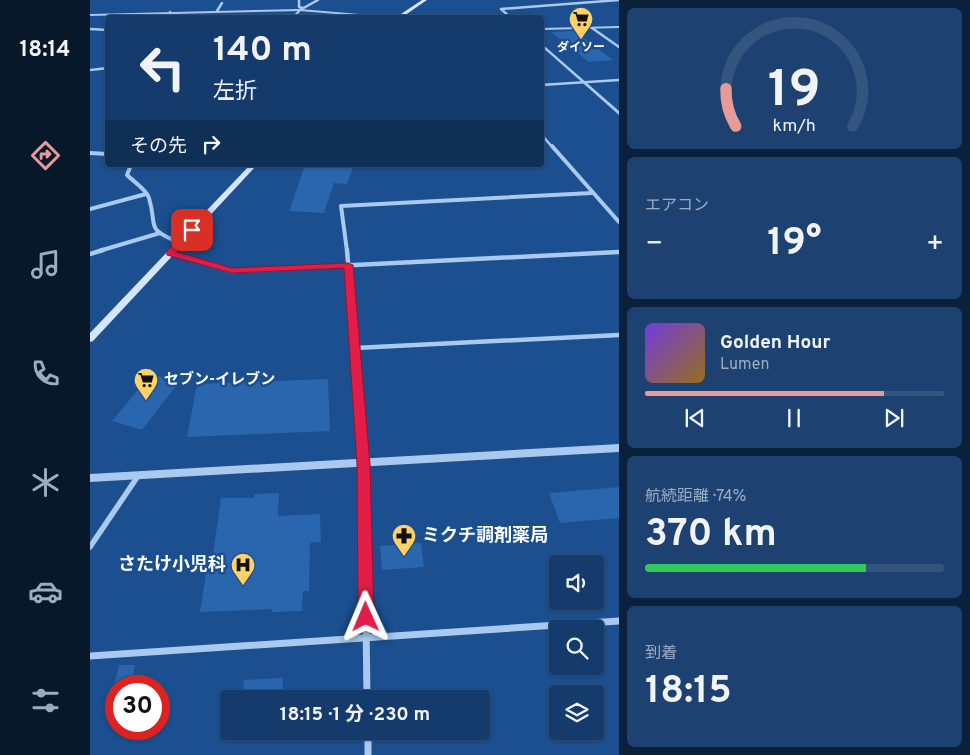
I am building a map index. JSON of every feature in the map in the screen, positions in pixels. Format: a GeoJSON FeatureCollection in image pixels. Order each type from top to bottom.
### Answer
{"type":"FeatureCollection","features":[{"type":"Feature","properties":{"kind":"main road"},"geometry":{"type":"LineString","coordinates":[[401,15],[425,0]]}},
{"type":"Feature","properties":{"kind":"main road"},"geometry":{"type":"LineString","coordinates":[[90,339],[252,167]]}},
{"type":"Feature","properties":{"kind":"street"},"geometry":{"type":"LineString","coordinates":[[299,0],[302,9]]}},
{"type":"Feature","properties":{"kind":"street"},"geometry":{"type":"LineString","coordinates":[[296,15],[302,9],[318,0]]}},
{"type":"Feature","properties":{"kind":"street"},"geometry":{"type":"LineString","coordinates":[[566,0],[569,4]]}},
{"type":"Feature","properties":{"kind":"street"},"geometry":{"type":"LineString","coordinates":[[508,15],[501,9],[619,0]]}},
{"type":"Feature","properties":{"kind":"street"},"geometry":{"type":"LineString","coordinates":[[217,11],[222,3]]}},
{"type":"Feature","properties":{"kind":"street"},"geometry":{"type":"LineString","coordinates":[[90,15],[170,15],[217,11],[302,9],[374,15]]}},
{"type":"Feature","properties":{"kind":"street"},"geometry":{"type":"LineString","coordinates":[[544,29],[619,27]]}},
{"type":"Feature","properties":{"kind":"street"},"geometry":{"type":"LineString","coordinates":[[592,28],[619,47]]}},
{"type":"Feature","properties":{"kind":"street"},"geometry":{"type":"LineString","coordinates":[[90,29],[105,30]]}},
{"type":"Feature","properties":{"kind":"street"},"geometry":{"type":"LineString","coordinates":[[544,47],[619,114]]}},
{"type":"Feature","properties":{"kind":"street"},"geometry":{"type":"LineString","coordinates":[[90,70],[105,68]]}},
{"type":"Feature","properties":{"kind":"street"},"geometry":{"type":"LineString","coordinates":[[544,86],[619,80]]}},
{"type":"Feature","properties":{"kind":"street"},"geometry":{"type":"LineString","coordinates":[[544,137],[618,220]]}},
{"type":"Feature","properties":{"kind":"street"},"geometry":{"type":"LineString","coordinates":[[90,153],[105,154]]}},
{"type":"Feature","properties":{"kind":"street"},"geometry":{"type":"LineString","coordinates":[[130,167],[127,175],[148,196],[153,226],[163,236],[180,243]]}},
{"type":"Feature","properties":{"kind":"street"},"geometry":{"type":"LineString","coordinates":[[367,690],[364,464],[348,265],[341,206],[592,193]]}},
{"type":"Feature","properties":{"kind":"street"},"geometry":{"type":"LineString","coordinates":[[90,209],[146,194]]}},
{"type":"Feature","properties":{"kind":"street"},"geometry":{"type":"LineString","coordinates":[[90,254],[160,233]]}},
{"type":"Feature","properties":{"kind":"street"},"geometry":{"type":"LineString","coordinates":[[171,253],[232,270],[619,252]]}},
{"type":"Feature","properties":{"kind":"street"},"geometry":{"type":"LineString","coordinates":[[355,348],[619,335]]}},
{"type":"Feature","properties":{"kind":"street"},"geometry":{"type":"LineString","coordinates":[[90,478],[364,464],[619,448]]}},
{"type":"Feature","properties":{"kind":"street"},"geometry":{"type":"LineString","coordinates":[[90,547],[138,476]]}},
{"type":"Feature","properties":{"kind":"street"},"geometry":{"type":"LineString","coordinates":[[90,656],[366,636],[619,622]]}},
{"type":"Feature","properties":{"kind":"street"},"geometry":{"type":"LineString","coordinates":[[368,740],[368,755]]}},
{"type":"Feature","properties":{"kind":"building"},"geometry":{"type":"Polygon","coordinates":[[[574,31],[613,60],[589,62],[551,32],[574,31]]]}},
{"type":"Feature","properties":{"kind":"building"},"geometry":{"type":"Polygon","coordinates":[[[304,167],[353,167],[347,184],[334,183],[324,213],[289,211],[304,167]]]}},
{"type":"Feature","properties":{"kind":"building","name":"セブン-イレブン"},"geometry":{"type":"Polygon","coordinates":[[[151,374],[179,382],[142,430],[112,421],[151,374]]]}},
{"type":"Feature","properties":{"kind":"building"},"geometry":{"type":"Polygon","coordinates":[[[328,379],[330,431],[187,437],[197,384],[328,379]]]}},
{"type":"Feature","properties":{"kind":"building"},"geometry":{"type":"Polygon","coordinates":[[[619,487],[619,518],[560,523],[549,493],[619,487]]]}},
{"type":"Feature","properties":{"kind":"building"},"geometry":{"type":"Polygon","coordinates":[[[279,493],[278,516],[320,514],[321,542],[310,543],[309,591],[303,591],[302,611],[272,612],[272,609],[200,612],[209,554],[213,554],[221,498],[254,498],[254,494],[279,493]]]}},
{"type":"Feature","properties":{"kind":"building"},"geometry":{"type":"Polygon","coordinates":[[[421,543],[424,567],[382,570],[380,546],[421,543]]]}},
{"type":"Feature","properties":{"kind":"building"},"geometry":{"type":"Polygon","coordinates":[[[119,665],[135,665],[133,675],[117,675],[119,665]]]}},
{"type":"Feature","properties":{"kind":"building"},"geometry":{"type":"Polygon","coordinates":[[[283,678],[282,690],[243,690],[244,680],[283,678]]]}},
{"type":"Feature","properties":{"kind":"place","name":"ダイソー"},"geometry":{"type":"Point","coordinates":[581,40]}},
{"type":"Feature","properties":{"kind":"place","name":"セブン-イレブン"},"geometry":{"type":"Point","coordinates":[146,401]}},
{"type":"Feature","properties":{"kind":"place","name":"ミクチ調剤薬局"},"geometry":{"type":"Point","coordinates":[404,557]}},
{"type":"Feature","properties":{"kind":"place","name":"さたけ小児科"},"geometry":{"type":"Point","coordinates":[243,586]}},
{"type":"Feature","properties":{"kind":"route"},"geometry":{"type":"LineString","coordinates":[[192,230],[171,253],[232,270],[348,265],[364,464],[366,617]]}}]}
